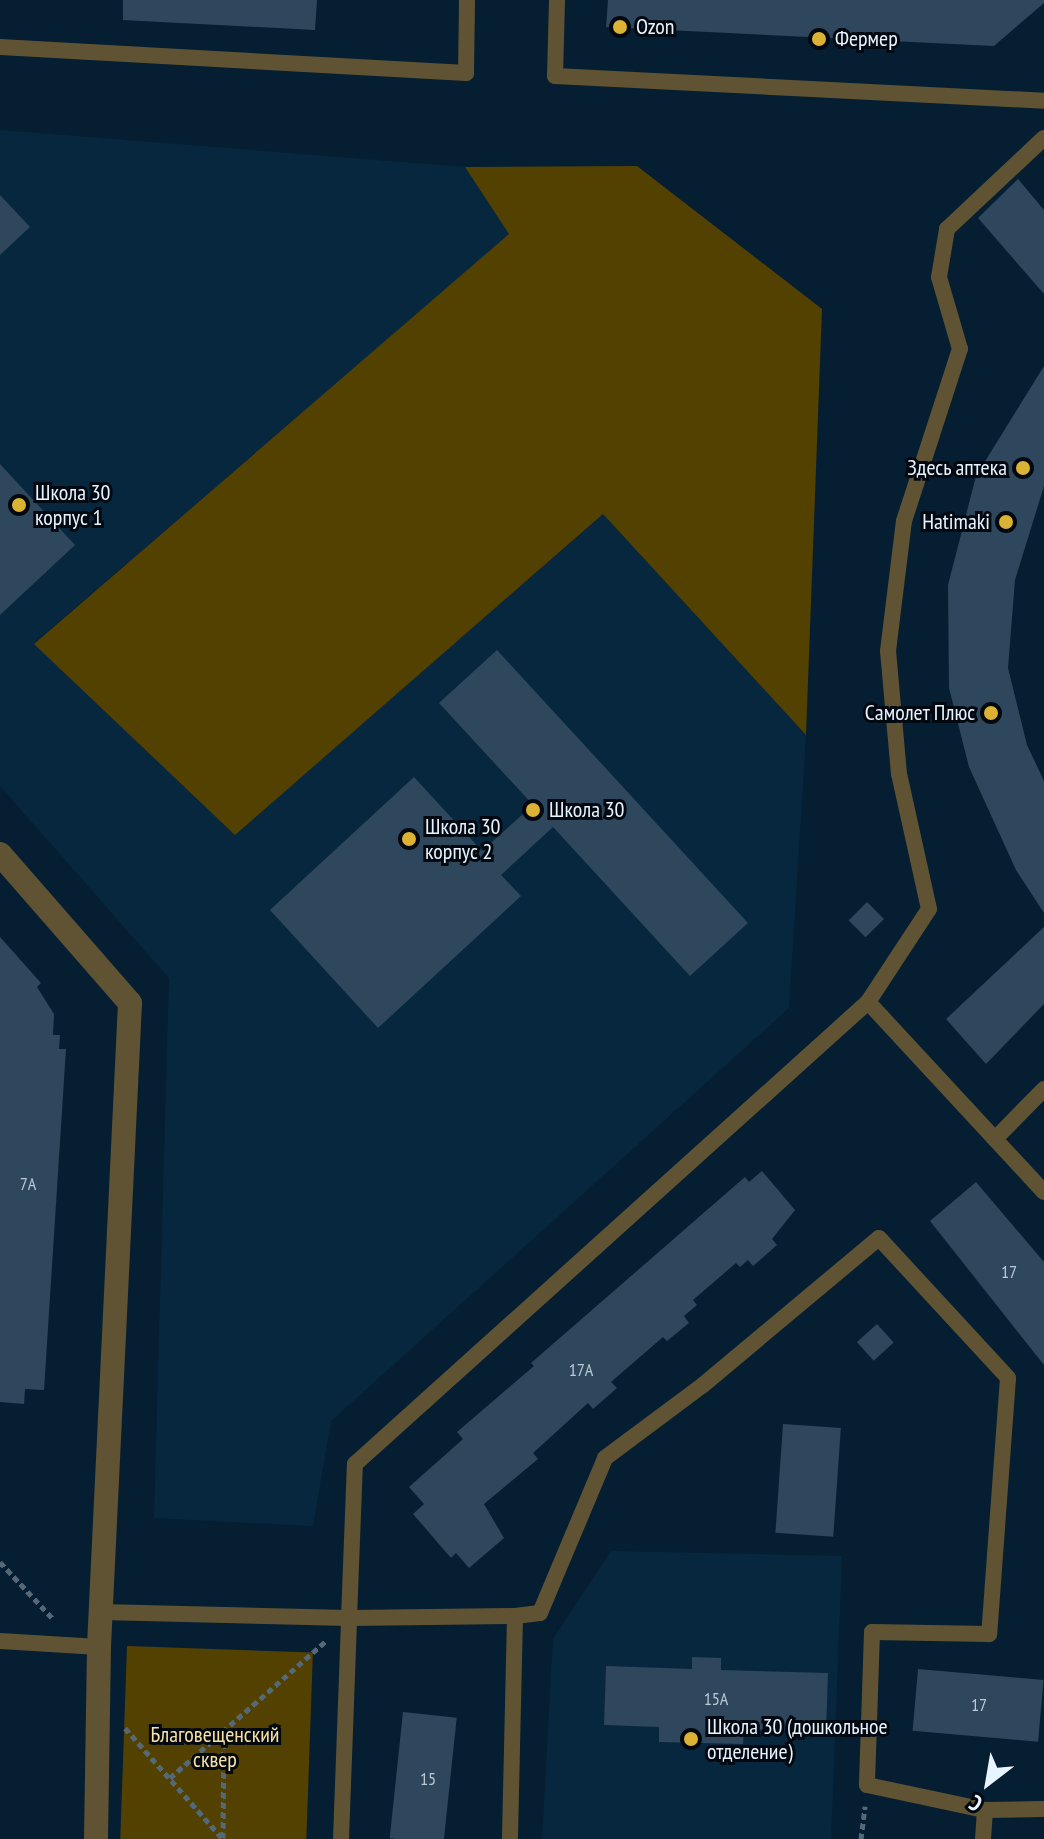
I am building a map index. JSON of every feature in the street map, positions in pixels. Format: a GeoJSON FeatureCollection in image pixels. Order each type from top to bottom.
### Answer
{"type":"FeatureCollection","features":[{"type":"Feature","properties":{"kind":"street"},"geometry":{"type":"LineString","coordinates":[[0,854],[130,1003],[101,1612],[88,1646],[98,1697],[96,1839]]}},
{"type":"Feature","properties":{"kind":"lane"},"geometry":{"type":"LineString","coordinates":[[0,47],[466,73],[467,0]]}},
{"type":"Feature","properties":{"kind":"lane"},"geometry":{"type":"LineString","coordinates":[[557,0],[555,76],[1043,108]]}},
{"type":"Feature","properties":{"kind":"lane"},"geometry":{"type":"LineString","coordinates":[[341,1839],[355,1464],[868,1002],[929,909],[899,774],[888,651],[904,521],[960,349],[939,277],[947,229],[1044,138]]}},
{"type":"Feature","properties":{"kind":"lane"},"geometry":{"type":"LineString","coordinates":[[868,1002],[1044,1192]]}},
{"type":"Feature","properties":{"kind":"lane"},"geometry":{"type":"LineString","coordinates":[[995,1139],[1044,1089]]}},
{"type":"Feature","properties":{"kind":"lane"},"geometry":{"type":"LineString","coordinates":[[101,1612],[349,1618],[540,1613],[605,1458],[703,1385],[879,1238],[1008,1378],[989,1634],[872,1632],[867,1785],[985,1810],[1044,1809]]}},
{"type":"Feature","properties":{"kind":"lane"},"geometry":{"type":"LineString","coordinates":[[510,1839],[515,1616]]}},
{"type":"Feature","properties":{"kind":"lane"},"geometry":{"type":"LineString","coordinates":[[0,1641],[88,1646]]}},
{"type":"Feature","properties":{"kind":"lane"},"geometry":{"type":"LineString","coordinates":[[983,1839],[985,1810]]}},
{"type":"Feature","properties":{"kind":"path"},"geometry":{"type":"LineString","coordinates":[[0,1562],[88,1646]]}},
{"type":"Feature","properties":{"kind":"path"},"geometry":{"type":"LineString","coordinates":[[170,1778],[224,1733],[349,1618]]}},
{"type":"Feature","properties":{"kind":"path"},"geometry":{"type":"LineString","coordinates":[[98,1697],[223,1839]]}},
{"type":"Feature","properties":{"kind":"path"},"geometry":{"type":"LineString","coordinates":[[223,1839],[224,1733]]}},
{"type":"Feature","properties":{"kind":"path"},"geometry":{"type":"LineString","coordinates":[[861,1839],[867,1785]]}},
{"type":"Feature","properties":{"kind":"shaded area","name":"Школа 30"},"geometry":{"type":"Polygon","coordinates":[[[0,130],[465,167],[510,234],[34,643],[235,834],[603,514],[806,735],[789,1008],[331,1421],[313,1526],[154,1518],[169,978],[0,786],[0,130]]]}},
{"type":"Feature","properties":{"kind":"shaded area","name":"Школа 30 (дошкольное отделение)"},"geometry":{"type":"Polygon","coordinates":[[[611,1551],[842,1556],[831,1839],[542,1839],[553,1639],[611,1551]]]}},
{"type":"Feature","properties":{"kind":"green space"},"geometry":{"type":"Polygon","coordinates":[[[637,166],[822,309],[806,735],[603,514],[235,835],[34,644],[509,234],[465,167],[637,166]]]}},
{"type":"Feature","properties":{"kind":"green space","name":"Благовещенский сквер"},"geometry":{"type":"Polygon","coordinates":[[[127,1646],[313,1652],[306,1839],[120,1839],[127,1646]]]}},
{"type":"Feature","properties":{"kind":"building"},"geometry":{"type":"Polygon","coordinates":[[[123,0],[317,0],[315,30],[123,20],[123,0]]]}},
{"type":"Feature","properties":{"kind":"building"},"geometry":{"type":"Polygon","coordinates":[[[608,0],[1044,0],[1044,3],[994,46],[606,27],[608,0]]]}},
{"type":"Feature","properties":{"kind":"building"},"geometry":{"type":"Polygon","coordinates":[[[1018,179],[1044,210],[1044,294],[978,218],[1018,179]]]}},
{"type":"Feature","properties":{"kind":"building"},"geometry":{"type":"Polygon","coordinates":[[[0,195],[30,227],[0,255],[0,195]]]}},
{"type":"Feature","properties":{"kind":"building"},"geometry":{"type":"Polygon","coordinates":[[[1044,366],[1044,486],[1015,580],[1008,668],[1027,745],[1044,781],[1044,913],[1016,870],[969,767],[949,688],[948,585],[976,476],[1044,366]]]}},
{"type":"Feature","properties":{"kind":"building","name":"Школа 30 корпус 1"},"geometry":{"type":"Polygon","coordinates":[[[0,464],[75,545],[0,615],[0,464]]]}},
{"type":"Feature","properties":{"kind":"building","name":"Школа 30 корпус 2"},"geometry":{"type":"Polygon","coordinates":[[[497,650],[748,923],[690,976],[553,827],[501,875],[521,896],[378,1028],[270,910],[414,777],[482,851],[533,805],[439,703],[497,650]]]}},
{"type":"Feature","properties":{"kind":"building"},"geometry":{"type":"Polygon","coordinates":[[[867,902],[884,919],[866,937],[849,920],[867,902]]]}},
{"type":"Feature","properties":{"kind":"building"},"geometry":{"type":"Polygon","coordinates":[[[1044,927],[1044,1004],[986,1064],[946,1019],[1044,927]]]}},
{"type":"Feature","properties":{"kind":"building"},"geometry":{"type":"Polygon","coordinates":[[[0,937],[41,983],[37,987],[54,1014],[53,1035],[60,1035],[59,1049],[66,1049],[44,1390],[25,1389],[24,1404],[0,1402],[0,937]]]}},
{"type":"Feature","properties":{"kind":"building"},"geometry":{"type":"Polygon","coordinates":[[[762,1171],[795,1210],[772,1239],[777,1245],[753,1266],[748,1260],[740,1267],[736,1263],[693,1300],[697,1305],[684,1316],[689,1323],[667,1341],[663,1337],[611,1382],[617,1388],[593,1409],[588,1403],[533,1453],[538,1459],[484,1504],[504,1538],[469,1568],[456,1553],[451,1558],[413,1514],[424,1504],[409,1487],[463,1439],[457,1432],[534,1366],[531,1363],[745,1177],[749,1182],[762,1171]]]}},
{"type":"Feature","properties":{"kind":"building"},"geometry":{"type":"Polygon","coordinates":[[[976,1182],[1044,1262],[1044,1365],[930,1221],[976,1182]]]}},
{"type":"Feature","properties":{"kind":"building"},"geometry":{"type":"Polygon","coordinates":[[[877,1324],[894,1343],[874,1361],[857,1342],[877,1324]]]}},
{"type":"Feature","properties":{"kind":"building"},"geometry":{"type":"Polygon","coordinates":[[[783,1424],[841,1428],[833,1537],[775,1533],[783,1424]]]}},
{"type":"Feature","properties":{"kind":"building"},"geometry":{"type":"Polygon","coordinates":[[[692,1657],[721,1658],[721,1670],[828,1673],[826,1732],[744,1729],[743,1744],[659,1742],[659,1727],[604,1725],[606,1666],[692,1669],[692,1657]]]}},
{"type":"Feature","properties":{"kind":"building"},"geometry":{"type":"Polygon","coordinates":[[[918,1669],[1044,1680],[1038,1742],[913,1731],[918,1669]]]}},
{"type":"Feature","properties":{"kind":"building"},"geometry":{"type":"Polygon","coordinates":[[[403,1712],[457,1718],[444,1839],[390,1838],[403,1712]]]}},
{"type":"Feature","properties":{"kind":"place","name":"Ozon"},"geometry":{"type":"Point","coordinates":[620,27]}},
{"type":"Feature","properties":{"kind":"place","name":"Фермер"},"geometry":{"type":"Point","coordinates":[819,39]}},
{"type":"Feature","properties":{"kind":"place","name":"Здесь аптека"},"geometry":{"type":"Point","coordinates":[1023,468]}},
{"type":"Feature","properties":{"kind":"place","name":"Школа 30 корпус 1"},"geometry":{"type":"Point","coordinates":[19,505]}},
{"type":"Feature","properties":{"kind":"place","name":"Hatimaki"},"geometry":{"type":"Point","coordinates":[1006,522]}},
{"type":"Feature","properties":{"kind":"place","name":"Самолет Плюс"},"geometry":{"type":"Point","coordinates":[991,713]}},
{"type":"Feature","properties":{"kind":"place","name":"Школа 30"},"geometry":{"type":"Point","coordinates":[533,810]}},
{"type":"Feature","properties":{"kind":"place","name":"Школа 30 корпус 2"},"geometry":{"type":"Point","coordinates":[409,839]}},
{"type":"Feature","properties":{"kind":"place","name":"Школа 30 (дошкольное отделение)"},"geometry":{"type":"Point","coordinates":[691,1739]}}]}
